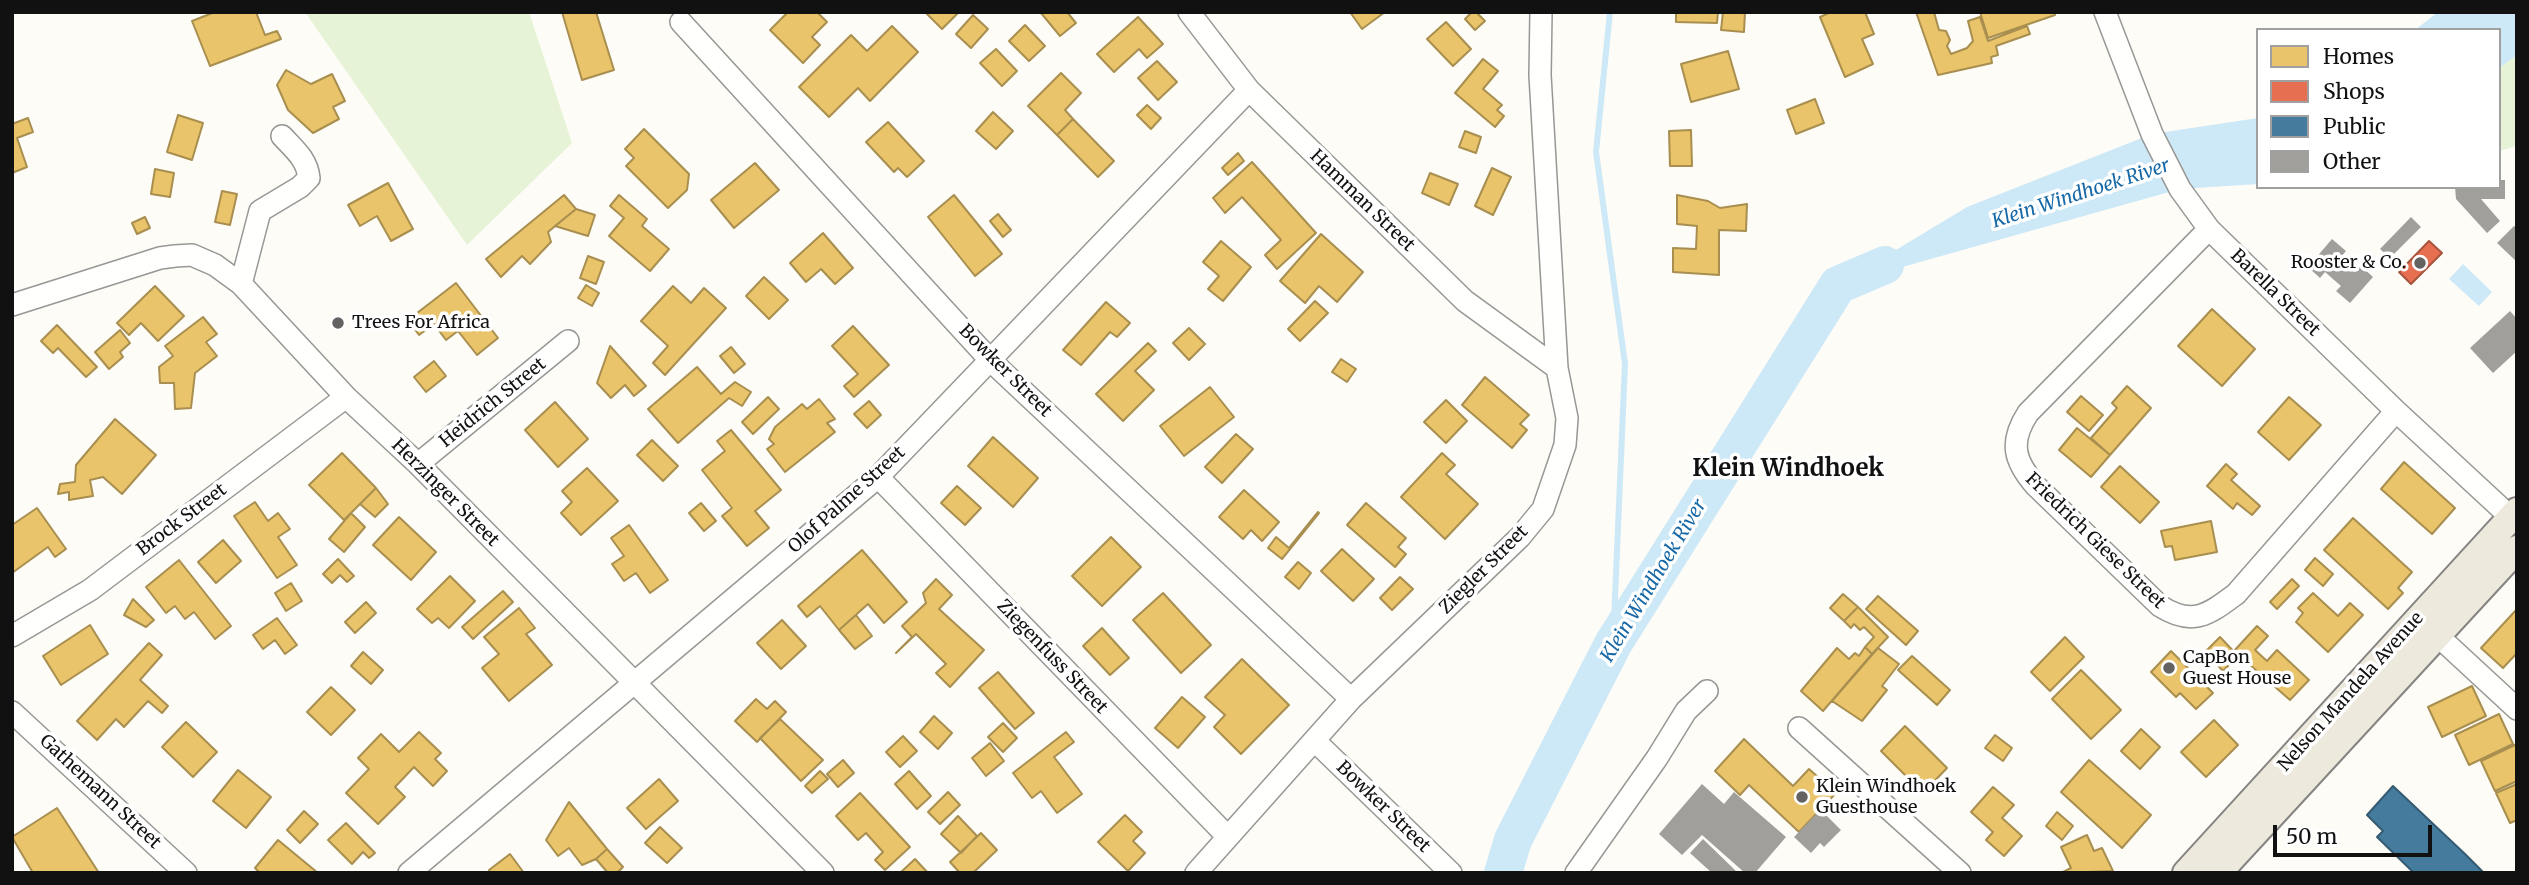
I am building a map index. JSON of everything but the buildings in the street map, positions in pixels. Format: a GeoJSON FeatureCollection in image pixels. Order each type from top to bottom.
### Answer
{"type":"FeatureCollection","features":[{"type":"Feature","properties":{"kind":"main road","name":"Nelson Mandela Avenue"},"geometry":{"type":"LineString","coordinates":[[2186,873],[2515,517]]}},
{"type":"Feature","properties":{"kind":"main road","name":"Nelson Mandela Avenue"},"geometry":{"type":"LineString","coordinates":[[2218,873],[2517,549]]}},
{"type":"Feature","properties":{"kind":"street","name":"Hamman Street"},"geometry":{"type":"LineString","coordinates":[[1189,12],[1249,90],[1465,301],[1557,368]]}},
{"type":"Feature","properties":{"kind":"street","name":"Ziegler Street"},"geometry":{"type":"LineString","coordinates":[[1196,873],[1351,699],[1520,537],[1543,509],[1565,445],[1567,418],[1557,368],[1540,75],[1541,12]]}},
{"type":"Feature","properties":{"kind":"street","name":"Barella Street"},"geometry":{"type":"LineString","coordinates":[[2105,12],[2152,134],[2180,189],[2209,229],[2396,411],[2515,517]]}},
{"type":"Feature","properties":{"kind":"street","name":"Bowker Street"},"geometry":{"type":"LineString","coordinates":[[681,22],[990,359],[1351,699]]}},
{"type":"Feature","properties":{"kind":"street","name":"Olof Palme Street"},"geometry":{"type":"LineString","coordinates":[[409,873],[633,681],[753,584],[878,477],[1249,90]]}},
{"type":"Feature","properties":{"kind":"street"},"geometry":{"type":"LineString","coordinates":[[241,284],[260,211],[300,187],[309,178],[308,167],[282,136]]}},
{"type":"Feature","properties":{"kind":"street","name":"Friedrich Giese Street"},"geometry":{"type":"LineString","coordinates":[[2209,229],[2028,413],[2018,428],[2016,451],[2021,470],[2036,486],[2160,606],[2176,616],[2195,618],[2214,611],[2236,594],[2396,411]]}},
{"type":"Feature","properties":{"kind":"street","name":"Herzinger Street"},"geometry":{"type":"LineString","coordinates":[[12,306],[160,258],[192,255],[215,265],[241,284],[346,397],[418,464],[823,873]]}},
{"type":"Feature","properties":{"kind":"street","name":"Heidrich Street"},"geometry":{"type":"LineString","coordinates":[[418,464],[568,341]]}},
{"type":"Feature","properties":{"kind":"street","name":"Brock Street"},"geometry":{"type":"LineString","coordinates":[[12,636],[90,590],[346,397]]}},
{"type":"Feature","properties":{"kind":"street","name":"Ziegenfuss Street"},"geometry":{"type":"LineString","coordinates":[[878,477],[1227,836]]}},
{"type":"Feature","properties":{"kind":"street"},"geometry":{"type":"LineString","coordinates":[[2438,636],[2517,709]]}},
{"type":"Feature","properties":{"kind":"street"},"geometry":{"type":"LineString","coordinates":[[1576,873],[1657,758],[1686,711],[1707,691]]}},
{"type":"Feature","properties":{"kind":"street","name":"Gathemann Street"},"geometry":{"type":"LineString","coordinates":[[12,712],[186,873]]}},
{"type":"Feature","properties":{"kind":"street"},"geometry":{"type":"LineString","coordinates":[[1799,728],[1961,873]]}},
{"type":"Feature","properties":{"kind":"street","name":"Bowker Street"},"geometry":{"type":"LineString","coordinates":[[1315,741],[1451,873]]}},
{"type":"Feature","properties":{"kind":"green space"},"geometry":{"type":"Polygon","coordinates":[[[305,12],[529,12],[572,143],[467,245],[305,12]]]}},
{"type":"Feature","properties":{"kind":"green space"},"geometry":{"type":"Polygon","coordinates":[[[2517,55],[2517,146],[2501,150],[2501,67],[2517,55]]]}},
{"type":"Feature","properties":{"kind":"water"},"geometry":{"type":"Polygon","coordinates":[[[2438,12],[2517,12],[2517,55],[2501,67],[2501,28],[2418,28],[2438,12]]]}},
{"type":"Feature","properties":{"kind":"water"},"geometry":{"type":"Polygon","coordinates":[[[2256,118],[2256,184],[2180,189],[1838,285],[1967,207],[2152,134],[2256,118]]]}},
{"type":"Feature","properties":{"kind":"water"},"geometry":{"type":"Polygon","coordinates":[[[2463,264],[2492,292],[2479,306],[2449,279],[2463,264]]]}},
{"type":"Feature","properties":{"kind":"waterway"},"geometry":{"type":"LineString","coordinates":[[1610,12],[1596,152],[1625,364],[1613,644]]}},
{"type":"Feature","properties":{"kind":"waterway","name":"Klein Windhoek River"},"geometry":{"type":"LineString","coordinates":[[1503,873],[1513,840],[1613,644],[1838,285],[1885,265]]}},
{"type":"Feature","properties":{"kind":"place","name":"Rooster & Co."},"geometry":{"type":"Point","coordinates":[2420,263]}},
{"type":"Feature","properties":{"kind":"place","name":"Trees For Africa"},"geometry":{"type":"Point","coordinates":[338,323]}},
{"type":"Feature","properties":{"kind":"place","name":"CapBon Guest House"},"geometry":{"type":"Point","coordinates":[2169,668]}},
{"type":"Feature","properties":{"kind":"place","name":"Klein Windhoek Guesthouse"},"geometry":{"type":"Point","coordinates":[1802,797]}},
{"type":"Feature","properties":{"kind":"district","name":"Klein Windhoek"},"geometry":{"type":"Point","coordinates":[1788,469]}}]}
